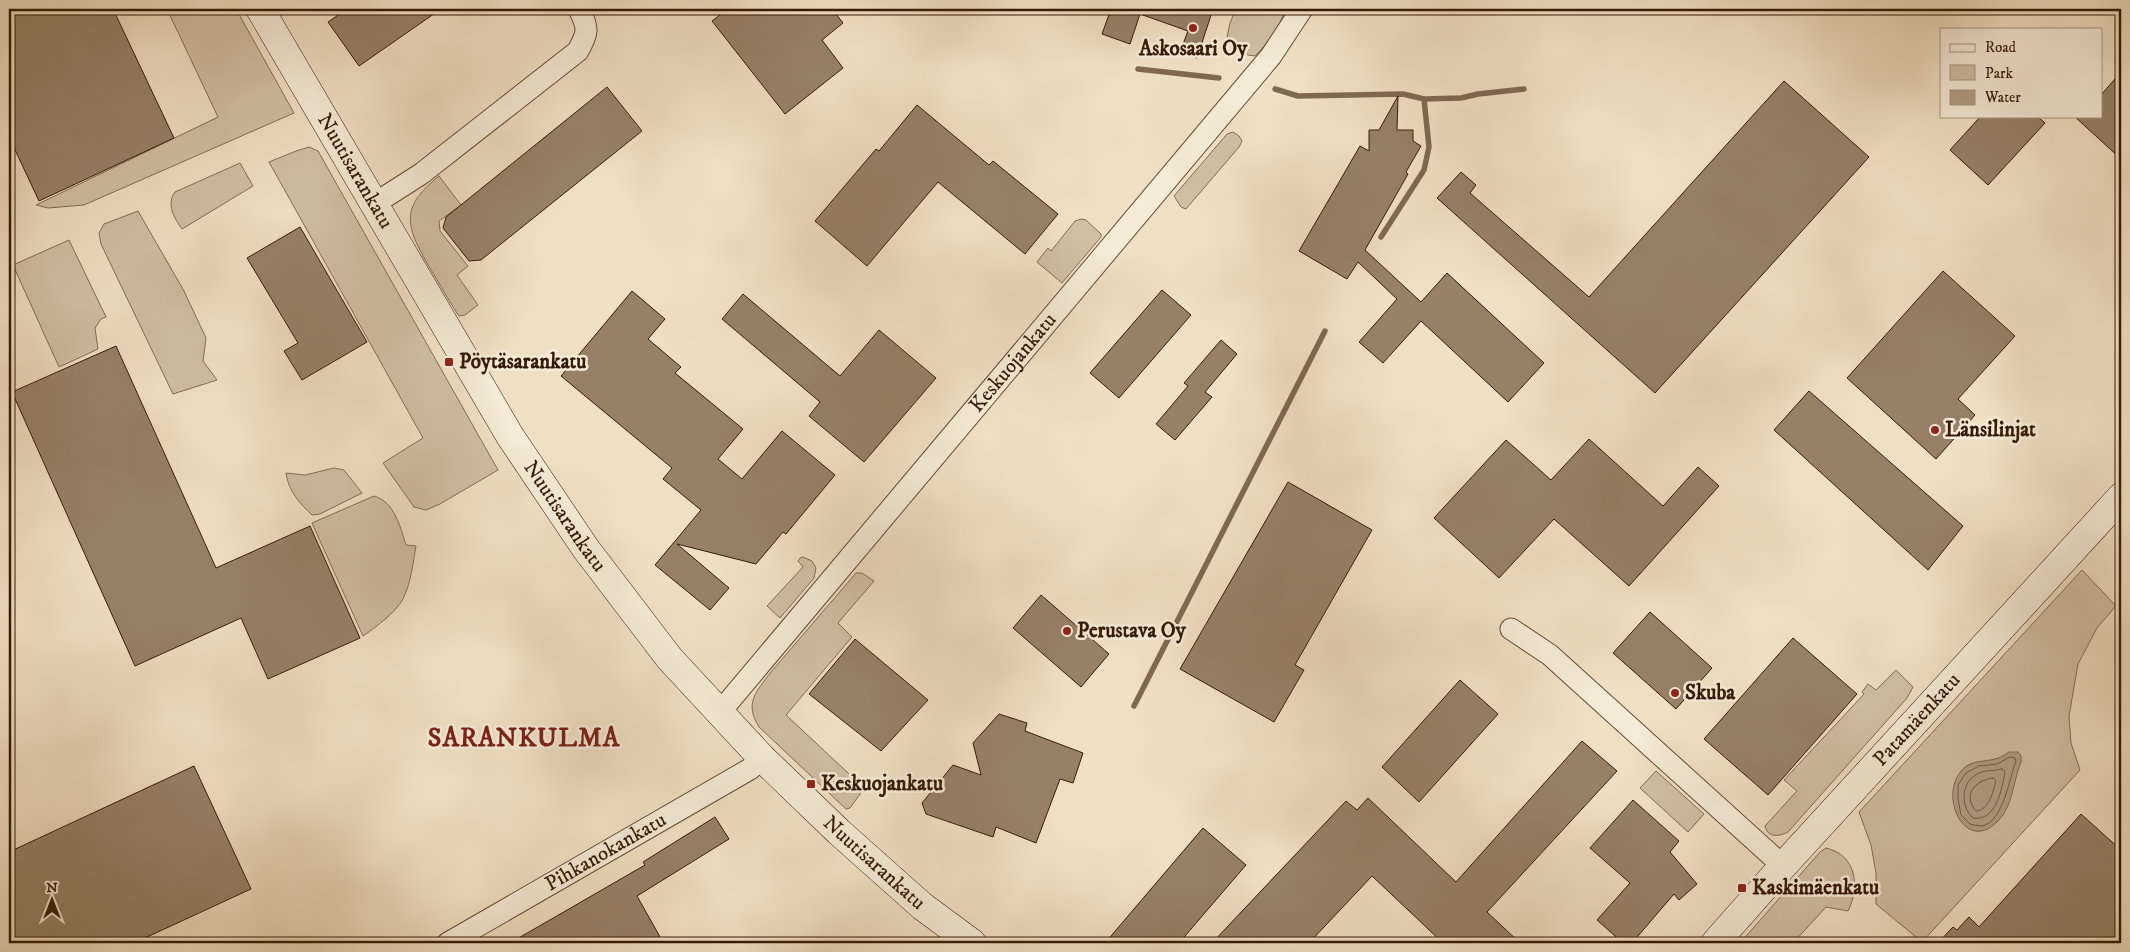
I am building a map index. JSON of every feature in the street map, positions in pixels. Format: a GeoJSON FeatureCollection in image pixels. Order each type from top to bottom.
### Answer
{"type":"FeatureCollection","features":[{"type":"Feature","properties":{"kind":"main road","name":"Nuutisarankatu"},"geometry":{"type":"LineString","coordinates":[[260,9],[510,436],[586,550],[670,659],[762,758],[922,906],[972,943]]}},
{"type":"Feature","properties":{"kind":"main road","name":"Patamäenkatu"},"geometry":{"type":"LineString","coordinates":[[1715,943],[1783,866],[2121,497]]}},
{"type":"Feature","properties":{"kind":"street"},"geometry":{"type":"LineString","coordinates":[[374,204],[421,174],[578,51],[587,32],[586,24],[579,9]]}},
{"type":"Feature","properties":{"kind":"street","name":"Keskuojankatu"},"geometry":{"type":"LineString","coordinates":[[720,712],[1271,56],[1302,9]]}},
{"type":"Feature","properties":{"kind":"street"},"geometry":{"type":"LineString","coordinates":[[1511,629],[1550,655],[1783,866]]}},
{"type":"Feature","properties":{"kind":"street","name":"Pihkanokankatu"},"geometry":{"type":"LineString","coordinates":[[448,943],[750,769],[762,758]]}},
{"type":"Feature","properties":{"kind":"green space"},"geometry":{"type":"Polygon","coordinates":[[[167,9],[236,9],[294,113],[84,205],[48,208],[36,205],[218,117],[167,9]]]}},
{"type":"Feature","properties":{"kind":"green space"},"geometry":{"type":"Polygon","coordinates":[[[1236,9],[1286,9],[1273,34],[1255,56],[1248,55],[1227,37],[1236,9]]]}},
{"type":"Feature","properties":{"kind":"green space"},"geometry":{"type":"Polygon","coordinates":[[[1233,132],[1242,141],[1239,147],[1186,209],[1181,207],[1174,196],[1227,134],[1233,132]]]}},
{"type":"Feature","properties":{"kind":"green space"},"geometry":{"type":"Polygon","coordinates":[[[309,147],[318,151],[498,470],[440,504],[426,510],[414,507],[383,463],[423,438],[269,162],[309,147]]]}},
{"type":"Feature","properties":{"kind":"green space"},"geometry":{"type":"Polygon","coordinates":[[[240,163],[253,186],[182,229],[174,216],[171,206],[172,197],[175,192],[240,163]]]}},
{"type":"Feature","properties":{"kind":"green space"},"geometry":{"type":"Polygon","coordinates":[[[439,176],[461,205],[439,221],[440,231],[468,266],[457,275],[478,305],[465,315],[459,316],[419,249],[411,226],[410,216],[418,197],[439,176]]]}},
{"type":"Feature","properties":{"kind":"green space"},"geometry":{"type":"Polygon","coordinates":[[[138,211],[184,291],[206,338],[203,361],[217,380],[173,394],[101,244],[99,233],[104,224],[138,211]]]}},
{"type":"Feature","properties":{"kind":"green space"},"geometry":{"type":"Polygon","coordinates":[[[1086,220],[1101,234],[1101,237],[1062,283],[1037,262],[1048,248],[1051,251],[1075,221],[1086,220]]]}},
{"type":"Feature","properties":{"kind":"green space"},"geometry":{"type":"Polygon","coordinates":[[[69,240],[106,317],[101,319],[95,328],[98,349],[59,367],[13,265],[69,240]]]}},
{"type":"Feature","properties":{"kind":"green space"},"geometry":{"type":"Polygon","coordinates":[[[334,468],[344,470],[362,493],[320,514],[312,515],[295,496],[289,485],[286,473],[305,475],[334,468]]]}},
{"type":"Feature","properties":{"kind":"green space"},"geometry":{"type":"Polygon","coordinates":[[[374,496],[381,499],[392,509],[406,545],[416,546],[410,580],[403,599],[390,614],[363,636],[312,523],[374,496]]]}},
{"type":"Feature","properties":{"kind":"green space"},"geometry":{"type":"Polygon","coordinates":[[[803,557],[812,561],[816,568],[814,578],[780,618],[767,606],[803,567],[798,561],[803,557]]]}},
{"type":"Feature","properties":{"kind":"green space"},"geometry":{"type":"Polygon","coordinates":[[[2082,570],[2116,606],[2097,628],[2078,664],[2069,716],[2071,743],[2080,770],[1922,942],[1876,904],[1876,873],[1871,845],[1859,812],[2082,570]]]}},
{"type":"Feature","properties":{"kind":"green space"},"geometry":{"type":"Polygon","coordinates":[[[856,573],[862,573],[874,581],[838,623],[852,637],[786,715],[862,786],[863,790],[850,808],[846,809],[759,727],[752,711],[752,704],[757,692],[771,672],[856,573]]]}},
{"type":"Feature","properties":{"kind":"green space"},"geometry":{"type":"Polygon","coordinates":[[[1896,670],[1913,687],[1907,698],[1788,832],[1781,835],[1771,835],[1765,826],[1797,791],[1784,780],[1864,694],[1862,692],[1868,684],[1876,690],[1896,670]]]}},
{"type":"Feature","properties":{"kind":"green space"},"geometry":{"type":"Polygon","coordinates":[[[1656,771],[1704,814],[1688,832],[1640,788],[1656,771]]]}},
{"type":"Feature","properties":{"kind":"green space"},"geometry":{"type":"Polygon","coordinates":[[[1826,848],[1844,857],[1853,873],[1854,892],[1848,911],[1826,907],[1793,943],[1740,943],[1820,852],[1826,848]]]}},
{"type":"Feature","properties":{"kind":"water"},"geometry":{"type":"Polygon","coordinates":[[[2009,752],[2018,752],[2021,756],[2021,762],[2010,801],[2002,816],[1985,830],[1975,831],[1965,826],[1958,817],[1954,806],[1953,793],[1956,780],[1963,769],[1970,764],[1997,759],[2009,752]]]}},
{"type":"Feature","properties":{"kind":"building"},"geometry":{"type":"Polygon","coordinates":[[[9,9],[113,9],[174,138],[39,201],[9,137],[9,75],[15,72],[9,58],[9,9]]]}},
{"type":"Feature","properties":{"kind":"building"},"geometry":{"type":"Polygon","coordinates":[[[347,9],[441,9],[359,66],[328,22],[347,9]]]}},
{"type":"Feature","properties":{"kind":"building"},"geometry":{"type":"Polygon","coordinates":[[[728,9],[832,9],[843,23],[822,40],[843,68],[785,114],[712,21],[728,9]]]}},
{"type":"Feature","properties":{"kind":"building"},"geometry":{"type":"Polygon","coordinates":[[[1111,9],[1213,9],[1197,58],[1180,52],[1188,31],[1140,14],[1130,44],[1102,34],[1111,9]]]}},
{"type":"Feature","properties":{"kind":"building"},"geometry":{"type":"Polygon","coordinates":[[[2121,72],[2121,159],[2076,118],[2102,118],[2102,94],[2121,72]]]}},
{"type":"Feature","properties":{"kind":"building"},"geometry":{"type":"Polygon","coordinates":[[[1784,81],[1869,157],[1655,393],[1437,198],[1461,172],[1476,185],[1470,193],[1589,297],[1784,81]]]}},
{"type":"Feature","properties":{"kind":"building"},"geometry":{"type":"Polygon","coordinates":[[[607,87],[642,131],[481,260],[469,261],[443,228],[446,217],[607,87]]]}},
{"type":"Feature","properties":{"kind":"building"},"geometry":{"type":"Polygon","coordinates":[[[1398,96],[1397,130],[1413,130],[1413,141],[1421,146],[1406,172],[1408,174],[1365,250],[1421,302],[1447,273],[1544,363],[1508,402],[1421,321],[1383,363],[1359,342],[1397,299],[1358,262],[1347,279],[1299,251],[1360,146],[1369,151],[1369,130],[1379,130],[1398,96]]]}},
{"type":"Feature","properties":{"kind":"building"},"geometry":{"type":"Polygon","coordinates":[[[917,105],[989,165],[993,161],[1058,214],[1025,254],[938,182],[867,266],[815,221],[876,149],[879,151],[917,105]]]}},
{"type":"Feature","properties":{"kind":"building"},"geometry":{"type":"Polygon","coordinates":[[[1979,118],[2039,118],[2045,123],[1988,185],[1950,150],[1979,118]]]}},
{"type":"Feature","properties":{"kind":"building"},"geometry":{"type":"Polygon","coordinates":[[[300,227],[367,342],[302,380],[284,351],[298,343],[247,258],[300,227]]]}},
{"type":"Feature","properties":{"kind":"building"},"geometry":{"type":"Polygon","coordinates":[[[1943,271],[2015,336],[1958,399],[1975,415],[1936,459],[1847,378],[1943,271]]]}},
{"type":"Feature","properties":{"kind":"building"},"geometry":{"type":"Polygon","coordinates":[[[1162,290],[1191,315],[1119,398],[1090,373],[1162,290]]]}},
{"type":"Feature","properties":{"kind":"building"},"geometry":{"type":"Polygon","coordinates":[[[632,291],[665,319],[648,339],[681,367],[675,373],[743,429],[718,459],[742,479],[782,431],[835,475],[786,534],[783,532],[756,564],[677,544],[729,588],[710,610],[655,565],[701,510],[663,479],[672,468],[561,376],[632,291]]]}},
{"type":"Feature","properties":{"kind":"building"},"geometry":{"type":"Polygon","coordinates":[[[743,294],[840,376],[879,330],[936,378],[864,462],[809,416],[820,402],[722,319],[743,294]]]}},
{"type":"Feature","properties":{"kind":"building"},"geometry":{"type":"Polygon","coordinates":[[[1221,340],[1237,354],[1205,392],[1212,397],[1175,440],[1156,424],[1188,386],[1184,383],[1221,340]]]}},
{"type":"Feature","properties":{"kind":"building"},"geometry":{"type":"Polygon","coordinates":[[[116,346],[216,568],[310,526],[360,638],[268,679],[241,618],[135,666],[12,392],[116,346]]]}},
{"type":"Feature","properties":{"kind":"building"},"geometry":{"type":"Polygon","coordinates":[[[1809,391],[1963,526],[1928,570],[1774,430],[1809,391]]]}},
{"type":"Feature","properties":{"kind":"building"},"geometry":{"type":"Polygon","coordinates":[[[1589,439],[1663,506],[1698,467],[1719,486],[1629,586],[1554,519],[1499,578],[1434,518],[1506,440],[1551,480],[1589,439]]]}},
{"type":"Feature","properties":{"kind":"building"},"geometry":{"type":"Polygon","coordinates":[[[1288,482],[1372,530],[1295,665],[1304,670],[1274,722],[1180,669],[1288,482]]]}},
{"type":"Feature","properties":{"kind":"building"},"geometry":{"type":"Polygon","coordinates":[[[1041,595],[1109,654],[1081,687],[1013,628],[1041,595]]]}},
{"type":"Feature","properties":{"kind":"building"},"geometry":{"type":"Polygon","coordinates":[[[1650,612],[1712,668],[1676,709],[1613,653],[1650,612]]]}},
{"type":"Feature","properties":{"kind":"building"},"geometry":{"type":"Polygon","coordinates":[[[1793,638],[1857,694],[1768,795],[1704,739],[1793,638]]]}},
{"type":"Feature","properties":{"kind":"building"},"geometry":{"type":"Polygon","coordinates":[[[855,639],[928,700],[881,751],[809,694],[855,639]]]}},
{"type":"Feature","properties":{"kind":"building"},"geometry":{"type":"Polygon","coordinates":[[[1460,680],[1498,714],[1419,802],[1382,767],[1460,680]]]}},
{"type":"Feature","properties":{"kind":"building"},"geometry":{"type":"Polygon","coordinates":[[[999,714],[1027,723],[1025,731],[1083,753],[1073,783],[1060,779],[1036,843],[996,827],[993,837],[926,814],[922,803],[953,765],[981,775],[973,743],[999,714]]]}},
{"type":"Feature","properties":{"kind":"building"},"geometry":{"type":"Polygon","coordinates":[[[1582,741],[1617,771],[1487,912],[1520,943],[1443,943],[1372,876],[1309,943],[1212,943],[1346,801],[1357,810],[1368,798],[1456,882],[1582,741]]]}},
{"type":"Feature","properties":{"kind":"building"},"geometry":{"type":"Polygon","coordinates":[[[194,766],[251,889],[134,943],[16,943],[9,928],[9,852],[194,766]]]}},
{"type":"Feature","properties":{"kind":"building"},"geometry":{"type":"Polygon","coordinates":[[[1633,800],[1679,841],[1670,852],[1697,884],[1679,900],[1674,894],[1632,943],[1623,943],[1597,920],[1630,883],[1590,848],[1633,800]]]}},
{"type":"Feature","properties":{"kind":"building"},"geometry":{"type":"Polygon","coordinates":[[[2081,814],[2121,850],[2121,931],[2110,943],[1938,943],[1953,927],[1957,930],[1969,917],[1979,927],[2081,814]]]}},
{"type":"Feature","properties":{"kind":"building"},"geometry":{"type":"Polygon","coordinates":[[[715,817],[729,839],[637,896],[660,937],[649,943],[510,943],[645,865],[643,862],[715,817]]]}},
{"type":"Feature","properties":{"kind":"building"},"geometry":{"type":"Polygon","coordinates":[[[1203,828],[1246,865],[1179,943],[1105,943],[1203,828]]]}},
{"type":"Feature","properties":{"kind":"waterway"},"geometry":{"type":"LineString","coordinates":[[1138,69],[1219,78]]}},
{"type":"Feature","properties":{"kind":"waterway"},"geometry":{"type":"LineString","coordinates":[[1275,89],[1298,96],[1403,94],[1424,99],[1461,98],[1478,94],[1524,89]]}},
{"type":"Feature","properties":{"kind":"waterway"},"geometry":{"type":"LineString","coordinates":[[1381,237],[1424,170],[1429,147],[1424,99]]}},
{"type":"Feature","properties":{"kind":"waterway"},"geometry":{"type":"LineString","coordinates":[[1134,706],[1325,331]]}},
{"type":"Feature","properties":{"kind":"place","name":"Askosaari Oy"},"geometry":{"type":"Point","coordinates":[1193,28]}},
{"type":"Feature","properties":{"kind":"place","name":"Pöytäsarankatu"},"geometry":{"type":"Point","coordinates":[449,362]}},
{"type":"Feature","properties":{"kind":"place","name":"Länsilinjat"},"geometry":{"type":"Point","coordinates":[1935,430]}},
{"type":"Feature","properties":{"kind":"place","name":"Perustava Oy"},"geometry":{"type":"Point","coordinates":[1067,631]}},
{"type":"Feature","properties":{"kind":"place","name":"Skuba"},"geometry":{"type":"Point","coordinates":[1675,693]}},
{"type":"Feature","properties":{"kind":"place","name":"Keskuojankatu"},"geometry":{"type":"Point","coordinates":[811,784]}},
{"type":"Feature","properties":{"kind":"place","name":"Kaskimäenkatu"},"geometry":{"type":"Point","coordinates":[1742,888]}},
{"type":"Feature","properties":{"kind":"district","name":"SARANKULMA"},"geometry":{"type":"Point","coordinates":[524,738]}}]}
